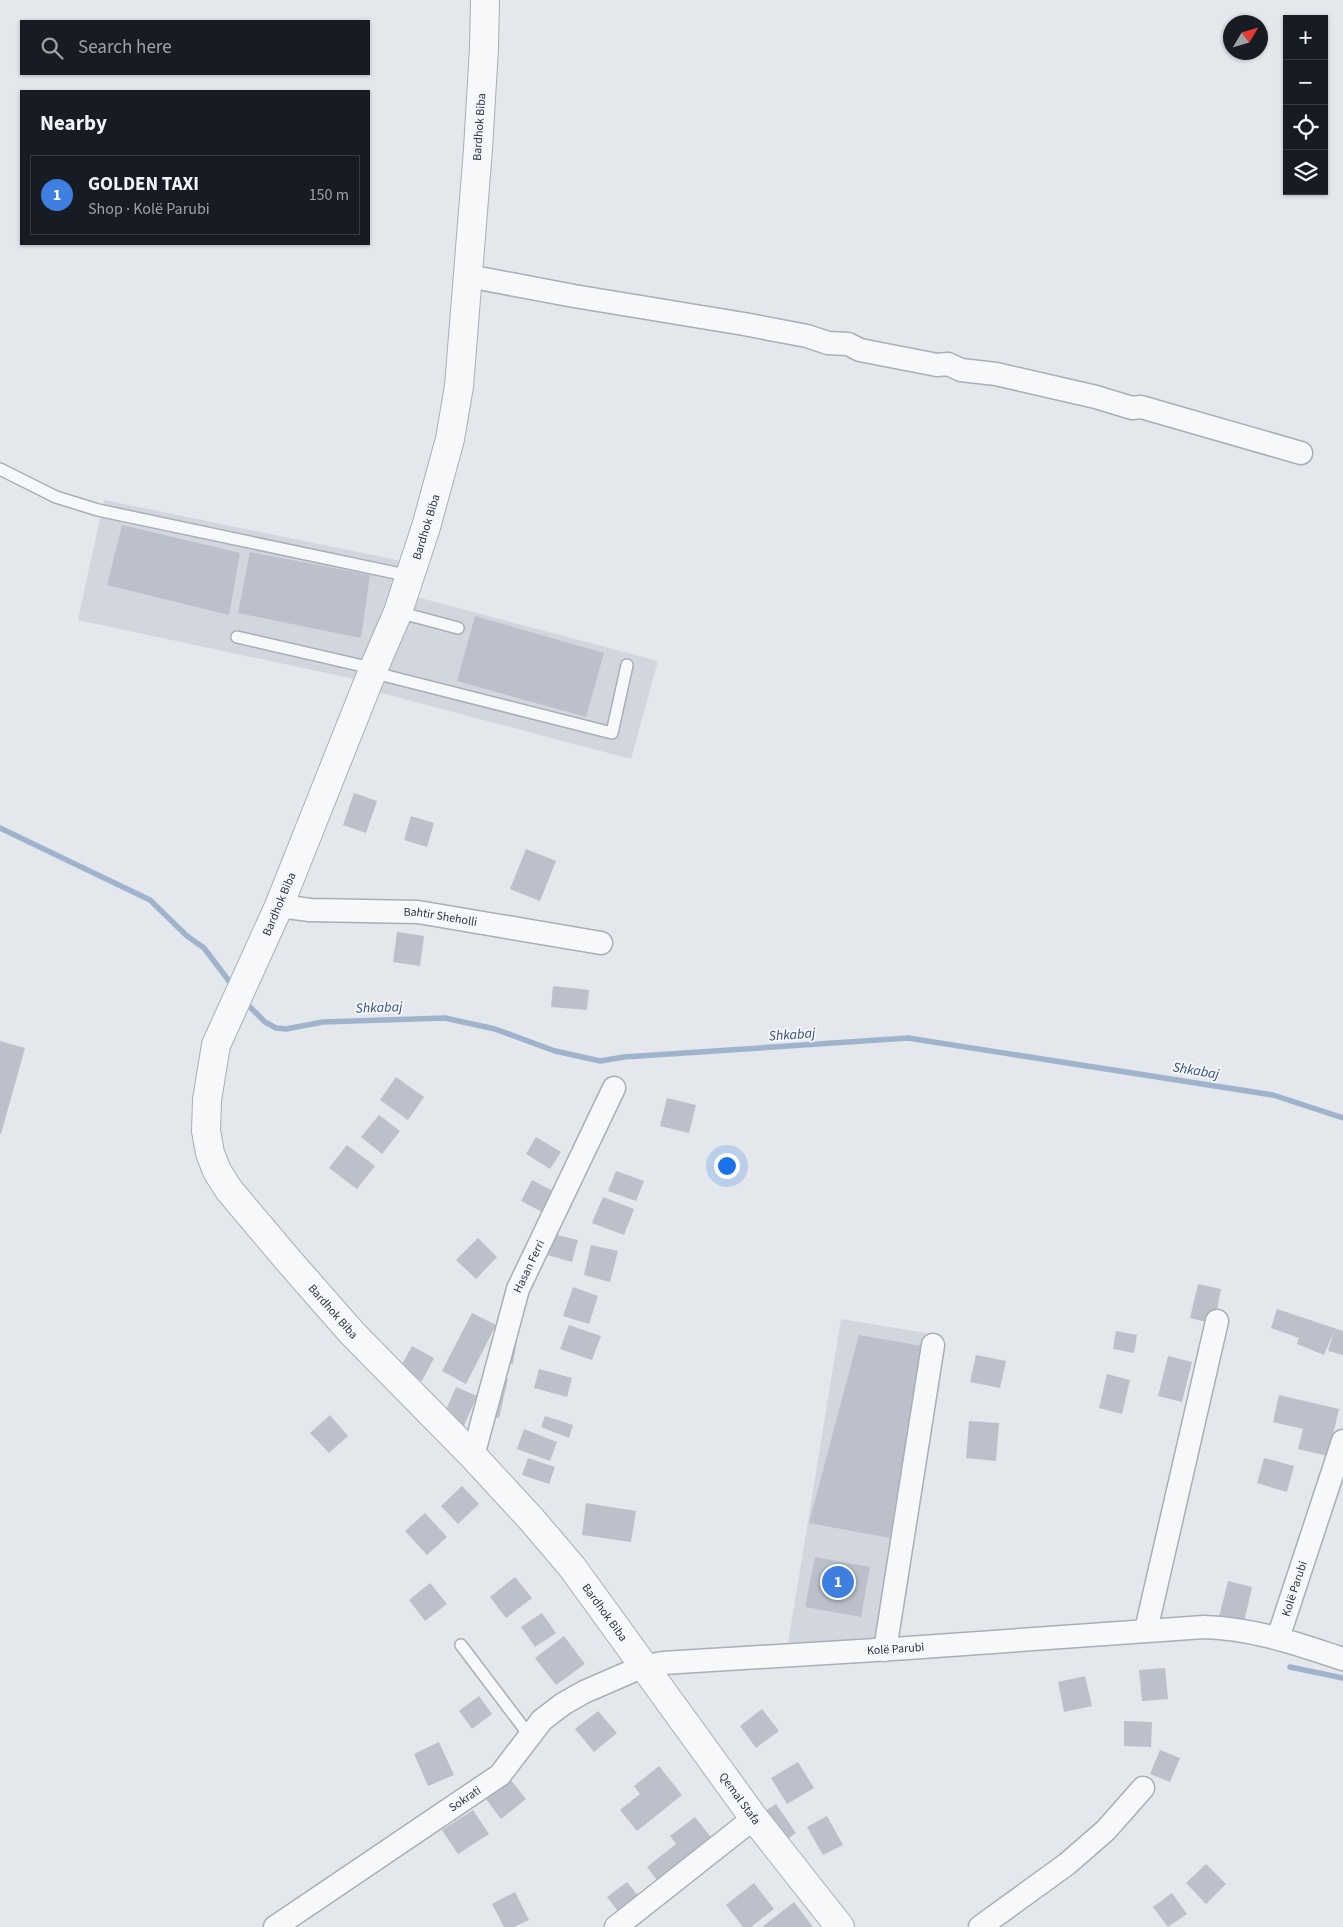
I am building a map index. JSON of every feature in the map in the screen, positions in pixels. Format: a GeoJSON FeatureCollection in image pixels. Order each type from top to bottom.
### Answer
{"type":"FeatureCollection","features":[{"type":"Feature","properties":{"kind":"street","name":"Bardhok Biba"},"geometry":{"type":"LineString","coordinates":[[485,0],[479,140],[459,386],[450,439],[429,519],[398,612],[279,906],[216,1045],[207,1100],[206,1131],[210,1153],[217,1171],[229,1190],[352,1333],[473,1456],[532,1520],[572,1567],[644,1666]]}},
{"type":"Feature","properties":{"kind":"street"},"geometry":{"type":"LineString","coordinates":[[468,276],[574,296],[744,324],[807,336],[828,343],[848,344],[860,350],[937,365],[948,364],[961,370],[996,374],[1069,390],[1132,408],[1141,406],[1301,453]]}},
{"type":"Feature","properties":{"kind":"street","name":"Bahtir Sheholli"},"geometry":{"type":"LineString","coordinates":[[279,906],[310,910],[418,912],[601,944]]}},
{"type":"Feature","properties":{"kind":"street","name":"Hasan Ferri"},"geometry":{"type":"LineString","coordinates":[[473,1456],[518,1289],[614,1088]]}},
{"type":"Feature","properties":{"kind":"street"},"geometry":{"type":"LineString","coordinates":[[1146,1630],[1217,1321]]}},
{"type":"Feature","properties":{"kind":"street"},"geometry":{"type":"LineString","coordinates":[[885,1650],[934,1345]]}},
{"type":"Feature","properties":{"kind":"street","name":"Kolë Parubi"},"geometry":{"type":"LineString","coordinates":[[644,1666],[663,1663],[885,1650],[1204,1627],[1232,1628],[1278,1638],[1343,1441]]}},
{"type":"Feature","properties":{"kind":"street"},"geometry":{"type":"LineString","coordinates":[[1278,1638],[1343,1659]]}},
{"type":"Feature","properties":{"kind":"street","name":"Sokrati"},"geometry":{"type":"LineString","coordinates":[[275,1927],[500,1775],[542,1720],[563,1704],[584,1692],[644,1666]]}},
{"type":"Feature","properties":{"kind":"street","name":"Qemal Stafa"},"geometry":{"type":"LineString","coordinates":[[644,1666],[754,1818],[840,1927]]}},
{"type":"Feature","properties":{"kind":"street"},"geometry":{"type":"LineString","coordinates":[[980,1927],[1066,1864],[1106,1830],[1143,1788]]}},
{"type":"Feature","properties":{"kind":"street"},"geometry":{"type":"LineString","coordinates":[[616,1927],[754,1818]]}},
{"type":"Feature","properties":{"kind":"lane"},"geometry":{"type":"LineString","coordinates":[[0,468],[56,497],[98,510],[411,576]]}},
{"type":"Feature","properties":{"kind":"lane"},"geometry":{"type":"LineString","coordinates":[[398,612],[458,628]]}},
{"type":"Feature","properties":{"kind":"lane"},"geometry":{"type":"LineString","coordinates":[[237,637],[363,666],[380,674],[612,733],[627,665]]}},
{"type":"Feature","properties":{"kind":"lane"},"geometry":{"type":"LineString","coordinates":[[461,1645],[529,1735]]}},
{"type":"Feature","properties":{"kind":"shaded area"},"geometry":{"type":"Polygon","coordinates":[[[104,500],[397,560],[413,596],[658,661],[631,759],[378,692],[350,678],[78,620],[104,500]]]}},
{"type":"Feature","properties":{"kind":"shaded area"},"geometry":{"type":"Polygon","coordinates":[[[841,1319],[932,1334],[875,1638],[788,1644],[841,1319]]]}},
{"type":"Feature","properties":{"kind":"building"},"geometry":{"type":"Polygon","coordinates":[[[122,525],[240,553],[229,615],[107,585],[122,525]]]}},
{"type":"Feature","properties":{"kind":"building"},"geometry":{"type":"Polygon","coordinates":[[[250,552],[370,575],[361,638],[238,613],[250,552]]]}},
{"type":"Feature","properties":{"kind":"building"},"geometry":{"type":"Polygon","coordinates":[[[475,616],[604,653],[586,717],[457,681],[475,616]]]}},
{"type":"Feature","properties":{"kind":"building"},"geometry":{"type":"Polygon","coordinates":[[[354,793],[377,801],[366,833],[343,825],[354,793]]]}},
{"type":"Feature","properties":{"kind":"building"},"geometry":{"type":"Polygon","coordinates":[[[411,816],[434,823],[427,847],[404,840],[411,816]]]}},
{"type":"Feature","properties":{"kind":"building"},"geometry":{"type":"Polygon","coordinates":[[[526,849],[556,861],[540,901],[510,889],[526,849]]]}},
{"type":"Feature","properties":{"kind":"building"},"geometry":{"type":"Polygon","coordinates":[[[397,932],[424,936],[420,966],[393,962],[397,932]]]}},
{"type":"Feature","properties":{"kind":"building"},"geometry":{"type":"Polygon","coordinates":[[[553,986],[589,990],[587,1010],[551,1007],[553,986]]]}},
{"type":"Feature","properties":{"kind":"building"},"geometry":{"type":"Polygon","coordinates":[[[0,1041],[25,1048],[1,1134],[0,1134],[0,1041]]]}},
{"type":"Feature","properties":{"kind":"building"},"geometry":{"type":"Polygon","coordinates":[[[396,1077],[424,1097],[408,1120],[380,1100],[396,1077]]]}},
{"type":"Feature","properties":{"kind":"building"},"geometry":{"type":"Polygon","coordinates":[[[667,1098],[696,1105],[689,1133],[660,1126],[667,1098]]]}},
{"type":"Feature","properties":{"kind":"building"},"geometry":{"type":"Polygon","coordinates":[[[379,1115],[400,1131],[382,1154],[361,1137],[379,1115]]]}},
{"type":"Feature","properties":{"kind":"building"},"geometry":{"type":"Polygon","coordinates":[[[536,1137],[561,1152],[550,1169],[526,1154],[536,1137]]]}},
{"type":"Feature","properties":{"kind":"building"},"geometry":{"type":"Polygon","coordinates":[[[347,1145],[375,1166],[357,1189],[329,1168],[347,1145]]]}},
{"type":"Feature","properties":{"kind":"building"},"geometry":{"type":"Polygon","coordinates":[[[616,1171],[644,1181],[636,1201],[608,1191],[616,1171]]]}},
{"type":"Feature","properties":{"kind":"building"},"geometry":{"type":"Polygon","coordinates":[[[532,1180],[553,1191],[542,1212],[521,1201],[532,1180]]]}},
{"type":"Feature","properties":{"kind":"building"},"geometry":{"type":"Polygon","coordinates":[[[603,1197],[634,1209],[624,1235],[592,1223],[603,1197]]]}},
{"type":"Feature","properties":{"kind":"building"},"geometry":{"type":"Polygon","coordinates":[[[553,1234],[578,1240],[572,1262],[547,1255],[553,1234]]]}},
{"type":"Feature","properties":{"kind":"building"},"geometry":{"type":"Polygon","coordinates":[[[478,1238],[497,1257],[476,1279],[456,1260],[478,1238]]]}},
{"type":"Feature","properties":{"kind":"building"},"geometry":{"type":"Polygon","coordinates":[[[591,1245],[618,1251],[610,1282],[584,1275],[591,1245]]]}},
{"type":"Feature","properties":{"kind":"building"},"geometry":{"type":"Polygon","coordinates":[[[1198,1284],[1221,1289],[1214,1324],[1190,1318],[1198,1284]]]}},
{"type":"Feature","properties":{"kind":"building"},"geometry":{"type":"Polygon","coordinates":[[[573,1287],[598,1296],[589,1324],[563,1316],[573,1287]]]}},
{"type":"Feature","properties":{"kind":"building"},"geometry":{"type":"Polygon","coordinates":[[[1277,1309],[1343,1331],[1343,1355],[1328,1351],[1334,1331],[1324,1355],[1297,1344],[1299,1338],[1271,1328],[1277,1309]]]}},
{"type":"Feature","properties":{"kind":"building"},"geometry":{"type":"Polygon","coordinates":[[[472,1313],[496,1325],[466,1384],[442,1371],[472,1313]]]}},
{"type":"Feature","properties":{"kind":"building"},"geometry":{"type":"Polygon","coordinates":[[[569,1325],[601,1336],[592,1360],[560,1349],[569,1325]]]}},
{"type":"Feature","properties":{"kind":"building"},"geometry":{"type":"Polygon","coordinates":[[[1116,1331],[1137,1335],[1134,1353],[1113,1349],[1116,1331]]]}},
{"type":"Feature","properties":{"kind":"building"},"geometry":{"type":"Polygon","coordinates":[[[859,1335],[922,1346],[890,1538],[809,1523],[859,1335]]]}},
{"type":"Feature","properties":{"kind":"building"},"geometry":{"type":"Polygon","coordinates":[[[509,1339],[517,1340],[513,1364],[504,1363],[509,1339]]]}},
{"type":"Feature","properties":{"kind":"building"},"geometry":{"type":"Polygon","coordinates":[[[412,1346],[434,1358],[422,1381],[400,1368],[412,1346]]]}},
{"type":"Feature","properties":{"kind":"building"},"geometry":{"type":"Polygon","coordinates":[[[976,1355],[1006,1361],[1000,1388],[970,1382],[976,1355]]]}},
{"type":"Feature","properties":{"kind":"building"},"geometry":{"type":"Polygon","coordinates":[[[1168,1356],[1192,1362],[1182,1402],[1158,1396],[1168,1356]]]}},
{"type":"Feature","properties":{"kind":"building"},"geometry":{"type":"Polygon","coordinates":[[[539,1369],[572,1378],[567,1397],[534,1388],[539,1369]]]}},
{"type":"Feature","properties":{"kind":"building"},"geometry":{"type":"Polygon","coordinates":[[[1107,1374],[1130,1380],[1122,1414],[1099,1408],[1107,1374]]]}},
{"type":"Feature","properties":{"kind":"building"},"geometry":{"type":"Polygon","coordinates":[[[498,1376],[508,1379],[499,1418],[489,1416],[498,1376]]]}},
{"type":"Feature","properties":{"kind":"building"},"geometry":{"type":"Polygon","coordinates":[[[456,1387],[477,1396],[463,1428],[442,1419],[456,1387]]]}},
{"type":"Feature","properties":{"kind":"building"},"geometry":{"type":"Polygon","coordinates":[[[1279,1395],[1339,1409],[1328,1456],[1298,1449],[1303,1429],[1273,1422],[1279,1395]]]}},
{"type":"Feature","properties":{"kind":"building"},"geometry":{"type":"Polygon","coordinates":[[[330,1415],[348,1436],[329,1453],[310,1433],[330,1415]]]}},
{"type":"Feature","properties":{"kind":"building"},"geometry":{"type":"Polygon","coordinates":[[[545,1416],[573,1425],[569,1438],[541,1427],[545,1416]]]}},
{"type":"Feature","properties":{"kind":"building"},"geometry":{"type":"Polygon","coordinates":[[[969,1421],[999,1423],[996,1461],[966,1458],[969,1421]]]}},
{"type":"Feature","properties":{"kind":"building"},"geometry":{"type":"Polygon","coordinates":[[[524,1429],[557,1442],[550,1461],[517,1449],[524,1429]]]}},
{"type":"Feature","properties":{"kind":"building"},"geometry":{"type":"Polygon","coordinates":[[[528,1458],[555,1467],[549,1484],[522,1475],[528,1458]]]}},
{"type":"Feature","properties":{"kind":"building"},"geometry":{"type":"Polygon","coordinates":[[[1264,1458],[1294,1466],[1287,1492],[1257,1483],[1264,1458]]]}},
{"type":"Feature","properties":{"kind":"building"},"geometry":{"type":"Polygon","coordinates":[[[462,1486],[479,1504],[458,1524],[441,1506],[462,1486]]]}},
{"type":"Feature","properties":{"kind":"building"},"geometry":{"type":"Polygon","coordinates":[[[586,1503],[636,1511],[631,1542],[582,1535],[586,1503]]]}},
{"type":"Feature","properties":{"kind":"building"},"geometry":{"type":"Polygon","coordinates":[[[425,1513],[447,1537],[427,1555],[405,1531],[425,1513]]]}},
{"type":"Feature","properties":{"kind":"building"},"geometry":{"type":"Polygon","coordinates":[[[815,1557],[870,1567],[861,1617],[805,1607],[815,1557]]]}},
{"type":"Feature","properties":{"kind":"building"},"geometry":{"type":"Polygon","coordinates":[[[515,1577],[532,1598],[506,1618],[490,1597],[515,1577]]]}},
{"type":"Feature","properties":{"kind":"building"},"geometry":{"type":"Polygon","coordinates":[[[1228,1581],[1252,1587],[1242,1631],[1217,1625],[1228,1581]]]}},
{"type":"Feature","properties":{"kind":"building"},"geometry":{"type":"Polygon","coordinates":[[[430,1583],[447,1604],[425,1621],[409,1600],[430,1583]]]}},
{"type":"Feature","properties":{"kind":"building"},"geometry":{"type":"Polygon","coordinates":[[[542,1613],[556,1633],[535,1647],[521,1627],[542,1613]]]}},
{"type":"Feature","properties":{"kind":"building"},"geometry":{"type":"Polygon","coordinates":[[[564,1636],[585,1664],[556,1685],[535,1658],[564,1636]]]}},
{"type":"Feature","properties":{"kind":"building"},"geometry":{"type":"Polygon","coordinates":[[[1165,1668],[1168,1699],[1142,1701],[1139,1670],[1165,1668]]]}},
{"type":"Feature","properties":{"kind":"building"},"geometry":{"type":"Polygon","coordinates":[[[1085,1676],[1092,1706],[1064,1712],[1058,1682],[1085,1676]]]}},
{"type":"Feature","properties":{"kind":"building"},"geometry":{"type":"Polygon","coordinates":[[[479,1696],[492,1714],[472,1729],[459,1711],[479,1696]]]}},
{"type":"Feature","properties":{"kind":"building"},"geometry":{"type":"Polygon","coordinates":[[[762,1709],[779,1731],[756,1748],[740,1726],[762,1709]]]}},
{"type":"Feature","properties":{"kind":"building"},"geometry":{"type":"Polygon","coordinates":[[[598,1711],[617,1733],[594,1752],[575,1729],[598,1711]]]}},
{"type":"Feature","properties":{"kind":"building"},"geometry":{"type":"Polygon","coordinates":[[[1124,1721],[1152,1722],[1151,1747],[1124,1746],[1124,1721]]]}},
{"type":"Feature","properties":{"kind":"building"},"geometry":{"type":"Polygon","coordinates":[[[439,1742],[454,1775],[428,1786],[414,1754],[439,1742]]]}},
{"type":"Feature","properties":{"kind":"building"},"geometry":{"type":"Polygon","coordinates":[[[1160,1750],[1180,1758],[1170,1782],[1150,1774],[1160,1750]]]}},
{"type":"Feature","properties":{"kind":"building"},"geometry":{"type":"Polygon","coordinates":[[[798,1762],[814,1788],[787,1804],[771,1778],[798,1762]]]}},
{"type":"Feature","properties":{"kind":"building"},"geometry":{"type":"Polygon","coordinates":[[[659,1766],[682,1795],[637,1831],[620,1810],[640,1794],[634,1786],[659,1766]]]}},
{"type":"Feature","properties":{"kind":"building"},"geometry":{"type":"Polygon","coordinates":[[[511,1780],[526,1799],[501,1819],[486,1799],[511,1780]]]}},
{"type":"Feature","properties":{"kind":"building"},"geometry":{"type":"Polygon","coordinates":[[[776,1804],[796,1833],[782,1843],[762,1813],[776,1804]]]}},
{"type":"Feature","properties":{"kind":"building"},"geometry":{"type":"Polygon","coordinates":[[[473,1810],[489,1834],[458,1854],[442,1830],[473,1810]]]}},
{"type":"Feature","properties":{"kind":"building"},"geometry":{"type":"Polygon","coordinates":[[[827,1816],[843,1845],[823,1855],[807,1827],[827,1816]]]}},
{"type":"Feature","properties":{"kind":"building"},"geometry":{"type":"Polygon","coordinates":[[[695,1817],[714,1841],[663,1888],[647,1867],[676,1844],[670,1836],[695,1817]]]}},
{"type":"Feature","properties":{"kind":"building"},"geometry":{"type":"Polygon","coordinates":[[[1206,1864],[1226,1884],[1206,1904],[1186,1883],[1206,1864]]]}},
{"type":"Feature","properties":{"kind":"building"},"geometry":{"type":"Polygon","coordinates":[[[627,1882],[640,1898],[620,1914],[607,1897],[627,1882]]]}},
{"type":"Feature","properties":{"kind":"building"},"geometry":{"type":"Polygon","coordinates":[[[754,1883],[774,1909],[751,1927],[743,1927],[726,1905],[754,1883]]]}},
{"type":"Feature","properties":{"kind":"building"},"geometry":{"type":"Polygon","coordinates":[[[515,1892],[529,1920],[514,1927],[504,1927],[492,1904],[515,1892]]]}},
{"type":"Feature","properties":{"kind":"building"},"geometry":{"type":"Polygon","coordinates":[[[1172,1893],[1187,1914],[1168,1927],[1153,1907],[1172,1893]]]}},
{"type":"Feature","properties":{"kind":"building"},"geometry":{"type":"Polygon","coordinates":[[[794,1902],[813,1927],[762,1927],[794,1902]]]}},
{"type":"Feature","properties":{"kind":"waterway","name":"Shkabaj"},"geometry":{"type":"LineString","coordinates":[[0,828],[150,900],[187,936],[204,948],[229,981]]}},
{"type":"Feature","properties":{"kind":"waterway","name":"Shkabaj"},"geometry":{"type":"LineString","coordinates":[[249,1006],[265,1022],[276,1028],[286,1029],[323,1022],[445,1018],[495,1029],[555,1051],[600,1061],[624,1057],[908,1038],[1273,1095],[1343,1118]]}},
{"type":"Feature","properties":{"kind":"waterway"},"geometry":{"type":"LineString","coordinates":[[1290,1667],[1343,1678]]}},
{"type":"Feature","properties":{"kind":"place","name":"GOLDEN TAXI"},"geometry":{"type":"Point","coordinates":[838,1582]}}]}
